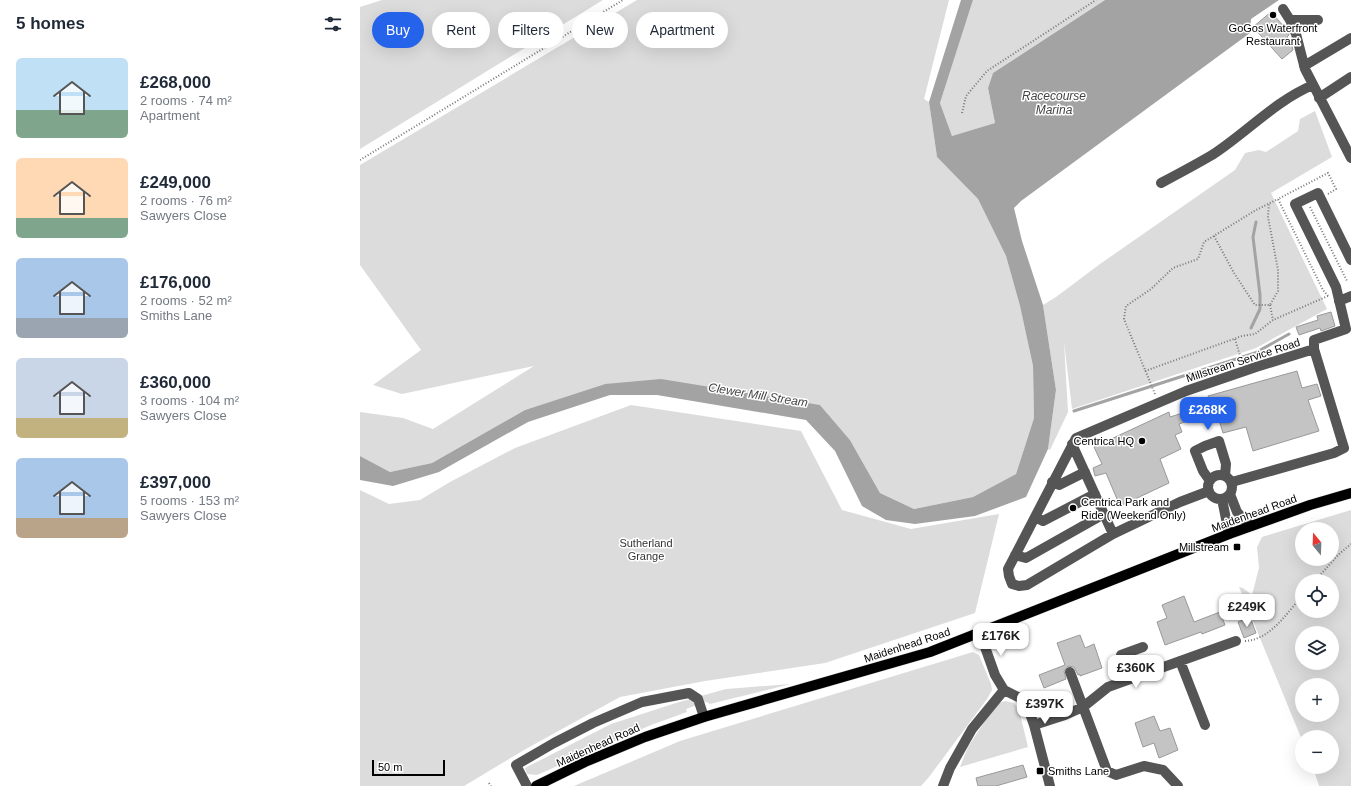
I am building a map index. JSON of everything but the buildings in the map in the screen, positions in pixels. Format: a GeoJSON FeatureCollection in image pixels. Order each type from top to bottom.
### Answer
{"type":"FeatureCollection","features":[{"type":"Feature","properties":{"kind":"main road","name":"Maidenhead Road"},"geometry":{"type":"LineString","coordinates":[[536,786],[586,762],[645,737],[704,717],[930,652],[1229,534],[1310,505],[1351,493]]}},
{"type":"Feature","properties":{"kind":"street"},"geometry":{"type":"LineString","coordinates":[[1283,9],[1290,20],[1304,66],[1351,158]]}},
{"type":"Feature","properties":{"kind":"street"},"geometry":{"type":"LineString","coordinates":[[1290,20],[1318,20]]}},
{"type":"Feature","properties":{"kind":"street"},"geometry":{"type":"LineString","coordinates":[[1304,66],[1351,38]]}},
{"type":"Feature","properties":{"kind":"street"},"geometry":{"type":"LineString","coordinates":[[1320,98],[1351,77]]}},
{"type":"Feature","properties":{"kind":"street"},"geometry":{"type":"LineString","coordinates":[[1161,183],[1212,154],[1300,90],[1313,85]]}},
{"type":"Feature","properties":{"kind":"street","name":"Millstream Service Road"},"geometry":{"type":"LineString","coordinates":[[1228,479],[1334,453],[1344,448],[1314,349],[1314,340],[1346,329],[1336,287],[1295,204],[1318,193],[1351,260]]}},
{"type":"Feature","properties":{"kind":"street"},"geometry":{"type":"LineString","coordinates":[[1339,301],[1351,296]]}},
{"type":"Feature","properties":{"kind":"street","name":"Millstream Service Road"},"geometry":{"type":"LineString","coordinates":[[1209,486],[1180,502],[1113,534],[1027,584],[1019,586],[1012,584],[1008,576],[1008,568],[1076,438],[1186,391],[1314,349]]}},
{"type":"Feature","properties":{"kind":"street"},"geometry":{"type":"LineString","coordinates":[[1226,497],[1215,498],[1195,451],[1219,441],[1226,464],[1228,479],[1232,489],[1226,497],[1229,534]]}},
{"type":"Feature","properties":{"kind":"street"},"geometry":{"type":"LineString","coordinates":[[1072,444],[1113,534]]}},
{"type":"Feature","properties":{"kind":"street"},"geometry":{"type":"LineString","coordinates":[[1052,482],[1059,485],[1085,472]]}},
{"type":"Feature","properties":{"kind":"street"},"geometry":{"type":"LineString","coordinates":[[1209,486],[1215,476],[1228,479]]}},
{"type":"Feature","properties":{"kind":"street"},"geometry":{"type":"LineString","coordinates":[[1035,517],[1043,521],[1095,494]]}},
{"type":"Feature","properties":{"kind":"street"},"geometry":{"type":"LineString","coordinates":[[1226,497],[1237,512],[1251,526]]}},
{"type":"Feature","properties":{"kind":"street"},"geometry":{"type":"LineString","coordinates":[[1015,555],[1026,558],[1104,514]]}},
{"type":"Feature","properties":{"kind":"street"},"geometry":{"type":"LineString","coordinates":[[980,633],[995,675],[1004,690],[1022,700],[1028,708],[1050,786]]}},
{"type":"Feature","properties":{"kind":"street"},"geometry":{"type":"LineString","coordinates":[[1034,725],[1065,715],[1083,707],[1108,687],[1236,641]]}},
{"type":"Feature","properties":{"kind":"street"},"geometry":{"type":"LineString","coordinates":[[1130,679],[1121,655],[1143,647]]}},
{"type":"Feature","properties":{"kind":"street"},"geometry":{"type":"LineString","coordinates":[[1180,661],[1205,725]]}},
{"type":"Feature","properties":{"kind":"street"},"geometry":{"type":"LineString","coordinates":[[1070,672],[1108,771],[1116,775],[1144,766],[1163,770],[1178,786]]}},
{"type":"Feature","properties":{"kind":"street"},"geometry":{"type":"LineString","coordinates":[[943,786],[950,768],[972,729],[1004,690]]}},
{"type":"Feature","properties":{"kind":"street"},"geometry":{"type":"LineString","coordinates":[[527,786],[516,765],[593,723],[642,702],[689,693],[698,699],[704,717]]}},
{"type":"Feature","properties":{"kind":"path"},"geometry":{"type":"LineString","coordinates":[[360,160],[623,0]]}},
{"type":"Feature","properties":{"kind":"path"},"geometry":{"type":"LineString","coordinates":[[962,113],[966,96],[987,71],[1096,0]]}},
{"type":"Feature","properties":{"kind":"path"},"geometry":{"type":"LineString","coordinates":[[1153,389],[1124,319],[1126,306],[1151,289],[1173,268],[1198,259],[1204,242],[1278,199]]}},
{"type":"Feature","properties":{"kind":"path"},"geometry":{"type":"LineString","coordinates":[[1270,203],[1268,217],[1278,270],[1278,291],[1270,305],[1273,320]]}},
{"type":"Feature","properties":{"kind":"path"},"geometry":{"type":"LineString","coordinates":[[1309,203],[1347,281]]}},
{"type":"Feature","properties":{"kind":"path"},"geometry":{"type":"LineString","coordinates":[[1214,236],[1234,273],[1255,305],[1270,305]]}},
{"type":"Feature","properties":{"kind":"path"},"geometry":{"type":"LineString","coordinates":[[1145,371],[1235,339],[1256,334],[1273,320],[1328,296]]}},
{"type":"Feature","properties":{"kind":"path"},"geometry":{"type":"LineString","coordinates":[[1235,339],[1241,357]]}},
{"type":"Feature","properties":{"kind":"path"},"geometry":{"type":"LineString","coordinates":[[1321,574],[1338,555],[1351,544]]}},
{"type":"Feature","properties":{"kind":"path"},"geometry":{"type":"LineString","coordinates":[[1236,641],[1249,641],[1263,636],[1278,623],[1295,604]]}},
{"type":"Feature","properties":{"kind":"green space"},"geometry":{"type":"Polygon","coordinates":[[[382,0],[603,0],[583,12],[572,12],[572,19],[564,24],[564,12],[498,12],[498,48],[525,48],[360,149],[360,7],[382,0]]]}},
{"type":"Feature","properties":{"kind":"green space"},"geometry":{"type":"Polygon","coordinates":[[[637,0],[949,0],[924,99],[929,102],[937,157],[978,199],[1006,256],[1020,306],[1033,366],[1034,418],[1016,474],[973,497],[914,509],[880,493],[850,440],[820,405],[605,384],[525,410],[432,463],[390,472],[360,456],[360,412],[403,418],[433,429],[534,366],[402,394],[373,385],[421,350],[360,265],[360,165],[556,48],[564,48],[564,43],[572,39],[572,48],[628,48],[628,12],[617,12],[637,0]]]}},
{"type":"Feature","properties":{"kind":"green space"},"geometry":{"type":"Polygon","coordinates":[[[973,0],[1105,0],[993,73],[988,88],[995,123],[952,136],[940,103],[973,0]]]}},
{"type":"Feature","properties":{"kind":"green space"},"geometry":{"type":"Polygon","coordinates":[[[1315,111],[1332,157],[1271,193],[1327,309],[1256,348],[1072,409],[1064,342],[1068,412],[1050,450],[1048,449],[1056,390],[1043,305],[1235,170],[1245,153],[1259,150],[1266,152],[1298,131],[1300,119],[1315,111]]]}},
{"type":"Feature","properties":{"kind":"green space","name":"Sutherland Grange"},"geometry":{"type":"Polygon","coordinates":[[[631,405],[801,431],[842,510],[911,529],[999,514],[975,613],[825,663],[705,681],[620,697],[524,750],[464,786],[360,786],[360,490],[389,504],[420,500],[450,482],[515,448],[631,405]]]}},
{"type":"Feature","properties":{"kind":"green space"},"geometry":{"type":"Polygon","coordinates":[[[1351,510],[1351,786],[1319,786],[1315,774],[1339,774],[1339,730],[1298,730],[1239,587],[1243,588],[1252,595],[1259,568],[1257,547],[1262,537],[1295,527],[1295,566],[1339,566],[1339,522],[1311,522],[1351,510]]]}},
{"type":"Feature","properties":{"kind":"green space"},"geometry":{"type":"Polygon","coordinates":[[[973,652],[979,655],[992,690],[987,699],[921,786],[574,786],[680,741],[973,652]]]}},
{"type":"Feature","properties":{"kind":"green space"},"geometry":{"type":"Polygon","coordinates":[[[791,684],[710,704],[706,702],[686,709],[687,712],[651,725],[537,775],[527,774],[525,768],[611,724],[676,703],[726,689],[791,684]]]}},
{"type":"Feature","properties":{"kind":"green space"},"geometry":{"type":"Polygon","coordinates":[[[1005,701],[1014,703],[1019,710],[1028,747],[960,767],[968,747],[996,704],[1005,701]]]}},
{"type":"Feature","properties":{"kind":"water"},"geometry":{"type":"Polygon","coordinates":[[[961,0],[973,0],[940,103],[952,136],[995,123],[988,88],[993,73],[1105,0],[1279,0],[1251,19],[1250,33],[1021,201],[1014,208],[1022,241],[1043,305],[1056,390],[1048,449],[1026,497],[975,516],[915,524],[886,520],[862,506],[835,451],[806,420],[657,395],[610,395],[528,422],[439,472],[393,486],[360,480],[360,456],[390,472],[432,463],[525,410],[605,384],[661,379],[820,405],[850,440],[880,493],[914,509],[973,497],[1016,474],[1034,418],[1033,366],[1020,306],[1006,256],[978,199],[937,157],[929,102],[961,0]]]}},
{"type":"Feature","properties":{"kind":"waterway"},"geometry":{"type":"LineString","coordinates":[[1251,328],[1260,309],[1260,295],[1253,237],[1256,222]]}},
{"type":"Feature","properties":{"kind":"waterway"},"geometry":{"type":"LineString","coordinates":[[1074,411],[1255,353],[1289,334]]}},
{"type":"Feature","properties":{"kind":"place","name":"GoGos Waterfront Restaurant"},"geometry":{"type":"Point","coordinates":[1273,15]}},
{"type":"Feature","properties":{"kind":"place","name":"Centrica HQ"},"geometry":{"type":"Point","coordinates":[1142,441]}},
{"type":"Feature","properties":{"kind":"place","name":"Centrica Park and Ride (Weekend Only)"},"geometry":{"type":"Point","coordinates":[1073,508]}},
{"type":"Feature","properties":{"kind":"place","name":"Millstream"},"geometry":{"type":"Point","coordinates":[1237,547]}},
{"type":"Feature","properties":{"kind":"place","name":"Smiths Lane"},"geometry":{"type":"Point","coordinates":[1040,771]}},
{"type":"Feature","properties":{"kind":"water label","name":"Racecourse Marina"},"geometry":{"type":"Point","coordinates":[1054,103]}},
{"type":"Feature","properties":{"kind":"water label","name":"Clewer Mill Stream"},"geometry":{"type":"Point","coordinates":[758,395]}}]}
